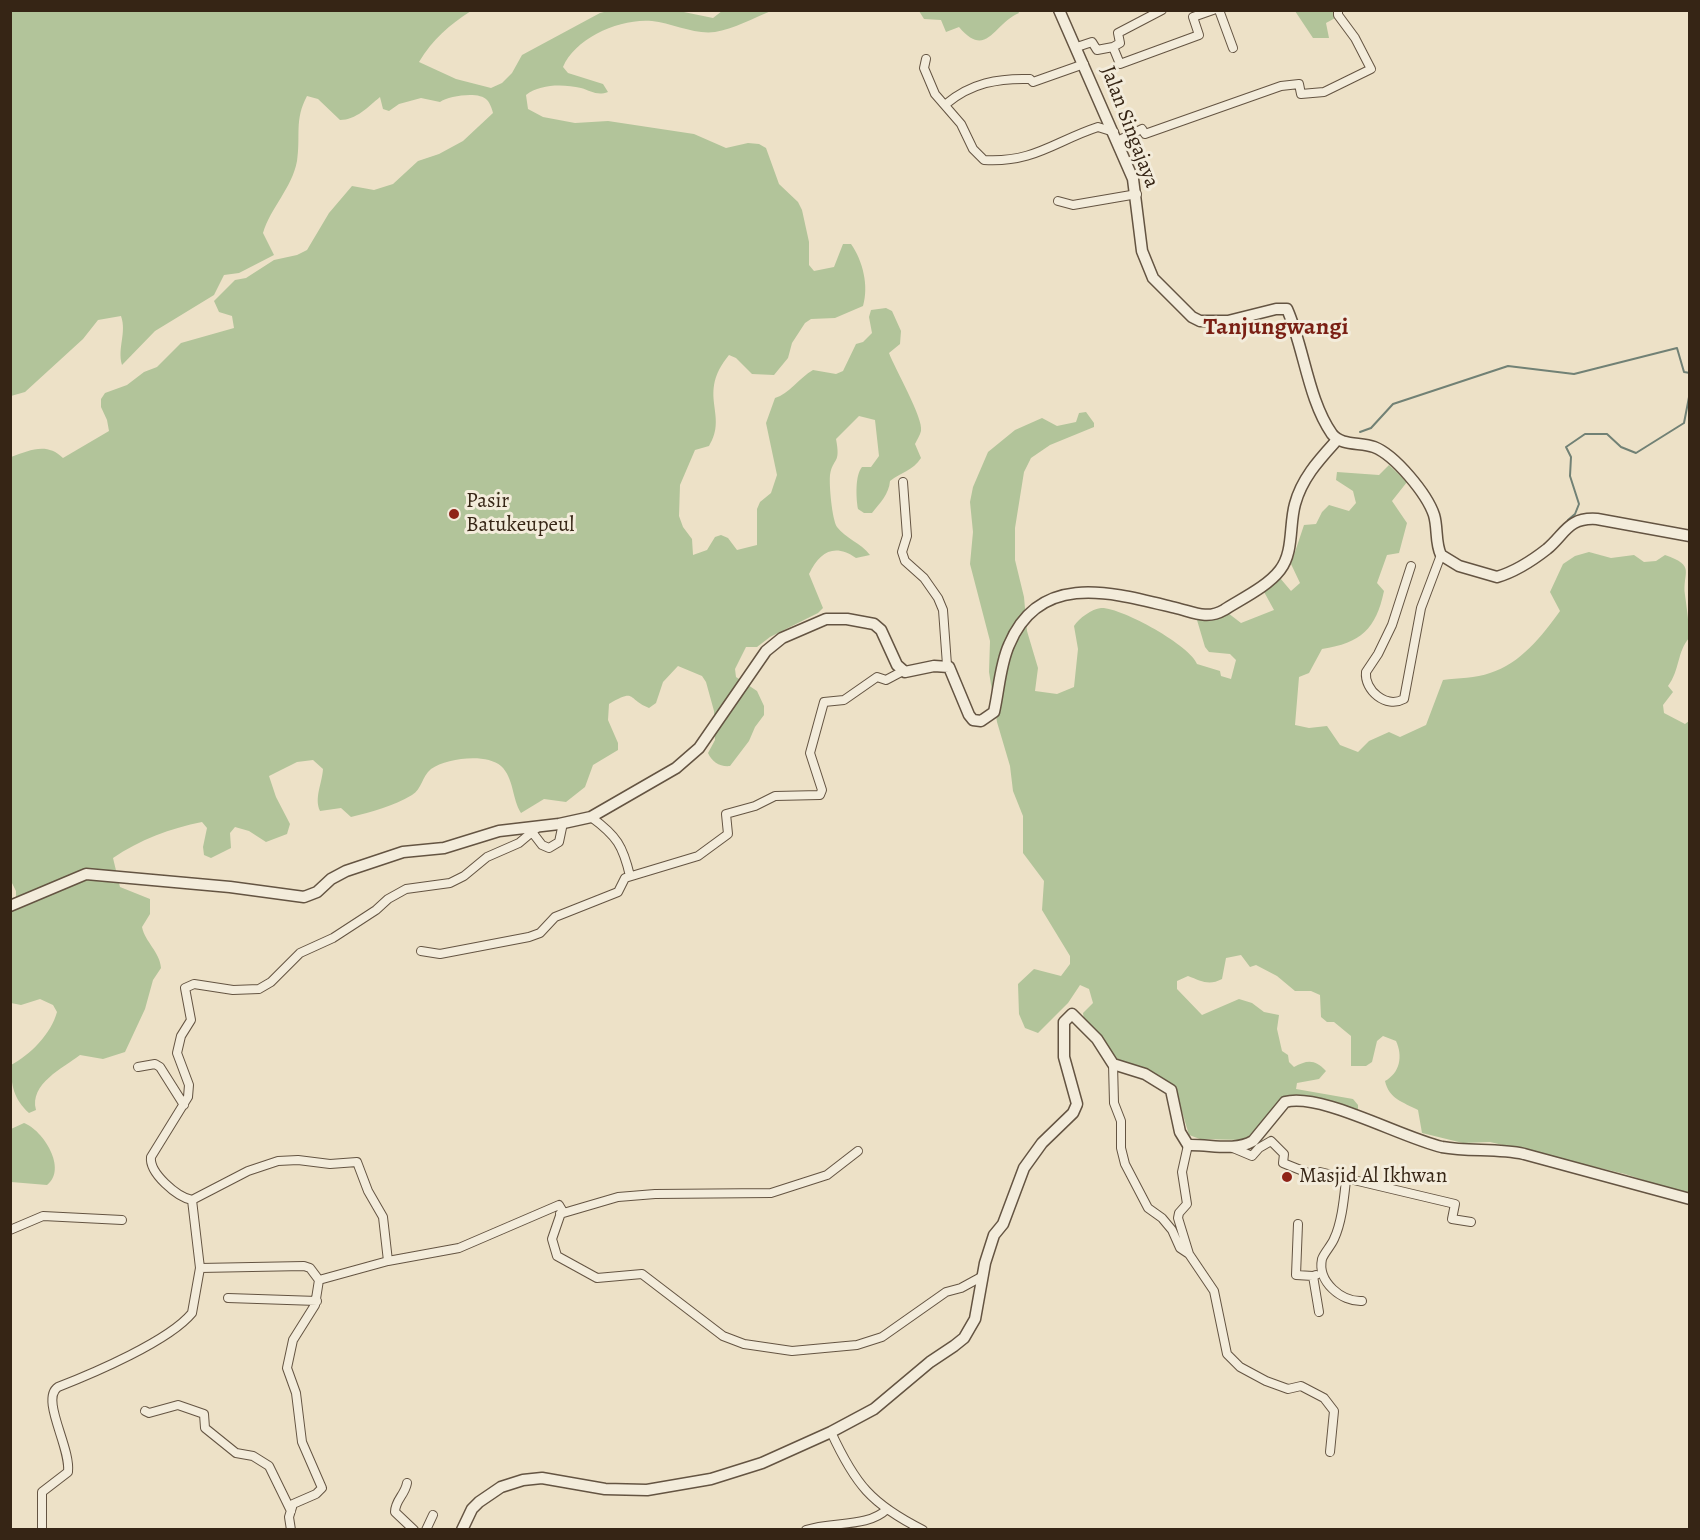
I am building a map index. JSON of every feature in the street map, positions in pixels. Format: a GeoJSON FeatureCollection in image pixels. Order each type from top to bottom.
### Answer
{"type":"FeatureCollection","features":[{"type":"Feature","properties":{"kind":"street","name":"Jalan Singajaya"},"geometry":{"type":"LineString","coordinates":[[1059,10],[1116,137],[1137,194],[1138,229],[1147,270],[1192,317],[1200,321],[1228,321],[1276,309],[1287,309],[1321,413],[1337,440]]}},
{"type":"Feature","properties":{"kind":"street"},"geometry":{"type":"LineString","coordinates":[[1077,47],[1092,42],[1097,50],[1113,47],[1120,43],[1118,33],[1162,10]]}},
{"type":"Feature","properties":{"kind":"street"},"geometry":{"type":"LineString","coordinates":[[1113,47],[1120,64],[1198,35],[1192,17],[1213,10]]}},
{"type":"Feature","properties":{"kind":"street"},"geometry":{"type":"LineString","coordinates":[[1219,10],[1233,48]]}},
{"type":"Feature","properties":{"kind":"street"},"geometry":{"type":"LineString","coordinates":[[926,59],[924,69],[935,93],[961,124],[977,155],[984,160],[998,162],[1023,158],[1052,149],[1098,127],[1116,137],[1142,129],[1145,134],[1281,86],[1299,84],[1301,94],[1324,92],[1371,69],[1355,38],[1338,15],[1338,10]]}},
{"type":"Feature","properties":{"kind":"street"},"geometry":{"type":"LineString","coordinates":[[945,104],[969,89],[993,80],[1030,79],[1032,82],[1084,64]]}},
{"type":"Feature","properties":{"kind":"street"},"geometry":{"type":"LineString","coordinates":[[1058,201],[1073,205],[1137,194]]}},
{"type":"Feature","properties":{"kind":"street"},"geometry":{"type":"LineString","coordinates":[[903,482],[907,536],[902,552],[905,561],[924,578],[938,598],[943,610],[947,665],[957,680],[969,715],[973,720],[981,721],[994,712],[1006,654],[1017,627],[1032,611],[1055,596],[1079,591],[1147,602],[1209,616],[1222,611],[1275,575],[1285,560],[1295,505],[1302,486],[1316,464],[1337,440],[1374,447],[1390,456],[1433,513],[1441,555],[1421,608],[1404,699],[1388,700],[1379,698],[1367,684],[1366,672],[1392,625],[1411,566]]}},
{"type":"Feature","properties":{"kind":"street"},"geometry":{"type":"LineString","coordinates":[[1441,555],[1459,566],[1497,577],[1538,556],[1566,528],[1584,520],[1597,519],[1689,536]]}},
{"type":"Feature","properties":{"kind":"street"},"geometry":{"type":"LineString","coordinates":[[10,906],[86,874],[230,886],[304,897],[317,892],[331,879],[346,871],[403,852],[444,848],[499,831],[535,830],[591,817],[676,768],[699,748],[766,651],[783,638],[826,619],[847,619],[874,624],[881,630],[897,665],[903,671]]}},
{"type":"Feature","properties":{"kind":"street"},"geometry":{"type":"LineString","coordinates":[[421,951],[440,954],[469,950],[540,933],[555,917],[618,892],[622,879],[705,853],[728,834],[726,814],[755,806],[775,796],[820,795],[822,790],[810,753],[824,702],[844,700],[878,677],[886,680],[903,671],[947,665]]}},
{"type":"Feature","properties":{"kind":"street"},"geometry":{"type":"LineString","coordinates":[[591,817],[610,832],[624,851],[630,876]]}},
{"type":"Feature","properties":{"kind":"street"},"geometry":{"type":"LineString","coordinates":[[535,830],[542,845],[549,848],[559,842],[563,823]]}},
{"type":"Feature","properties":{"kind":"street"},"geometry":{"type":"LineString","coordinates":[[388,1261],[383,1216],[368,1191],[360,1166],[354,1161],[330,1164],[298,1160],[278,1161],[248,1171],[192,1200],[183,1197],[157,1174],[150,1163],[156,1148],[184,1105],[189,1085],[177,1053],[181,1036],[191,1020],[184,990],[186,986],[233,990],[259,989],[270,982],[300,953],[333,938],[376,909],[388,898],[406,889],[450,883],[464,876],[487,857],[519,843],[535,830]]}},
{"type":"Feature","properties":{"kind":"street"},"geometry":{"type":"LineString","coordinates":[[462,1530],[472,1509],[479,1502],[501,1487],[522,1480],[542,1478],[605,1489],[665,1488],[738,1471],[831,1432],[891,1397],[930,1362],[964,1338],[971,1329],[978,1310],[983,1276],[994,1235],[1003,1224],[1013,1192],[1029,1158],[1073,1113],[1077,1104],[1064,1057],[1064,1022],[1066,1017],[1072,1014],[1078,1017],[1097,1039],[1113,1064],[1114,1103],[1121,1121],[1121,1148],[1125,1164],[1148,1208],[1172,1230],[1180,1248],[1189,1254]]}},
{"type":"Feature","properties":{"kind":"street"},"geometry":{"type":"LineString","coordinates":[[138,1067],[154,1064],[160,1067],[184,1105]]}},
{"type":"Feature","properties":{"kind":"street"},"geometry":{"type":"LineString","coordinates":[[1113,1064],[1145,1074],[1172,1090],[1180,1132],[1188,1145],[1182,1172],[1187,1204],[1179,1213],[1179,1218],[1189,1254],[1214,1291],[1227,1354],[1240,1367],[1266,1381],[1288,1389],[1301,1386],[1324,1398],[1334,1411],[1330,1452]]}},
{"type":"Feature","properties":{"kind":"street"},"geometry":{"type":"LineString","coordinates":[[1233,1148],[1253,1141],[1285,1102],[1292,1100],[1328,1106],[1400,1134],[1443,1147],[1501,1149],[1689,1199]]}},
{"type":"Feature","properties":{"kind":"street"},"geometry":{"type":"LineString","coordinates":[[1188,1145],[1219,1145],[1252,1156],[1259,1148],[1271,1141],[1284,1154],[1282,1163],[1314,1174],[1320,1172],[1387,1186],[1404,1194],[1455,1204],[1452,1220],[1471,1222]]}},
{"type":"Feature","properties":{"kind":"street"},"geometry":{"type":"LineString","coordinates":[[561,1214],[618,1197],[782,1190],[827,1175],[858,1151]]}},
{"type":"Feature","properties":{"kind":"street"},"geometry":{"type":"LineString","coordinates":[[1319,1312],[1318,1274],[1322,1258],[1335,1238],[1346,1179]]}},
{"type":"Feature","properties":{"kind":"street"},"geometry":{"type":"LineString","coordinates":[[42,1530],[42,1492],[68,1472],[64,1440],[50,1400],[52,1393],[138,1350],[187,1318],[195,1304],[200,1268],[192,1200]]}},
{"type":"Feature","properties":{"kind":"street"},"geometry":{"type":"LineString","coordinates":[[319,1280],[388,1261],[445,1252],[473,1244],[556,1205],[561,1207],[561,1214],[552,1239],[555,1253],[561,1258],[597,1278],[642,1274],[723,1336],[744,1344],[807,1350],[866,1342],[891,1332],[948,1291],[961,1288],[983,1276]]}},
{"type":"Feature","properties":{"kind":"street"},"geometry":{"type":"LineString","coordinates":[[10,1230],[43,1216],[122,1220]]}},
{"type":"Feature","properties":{"kind":"street"},"geometry":{"type":"LineString","coordinates":[[1298,1224],[1296,1275],[1318,1274]]}},
{"type":"Feature","properties":{"kind":"street"},"geometry":{"type":"LineString","coordinates":[[200,1268],[304,1266],[310,1268],[319,1280],[317,1301],[293,1340],[287,1368],[296,1393],[302,1442],[322,1488],[293,1504],[291,1530]]}},
{"type":"Feature","properties":{"kind":"street"},"geometry":{"type":"LineString","coordinates":[[1318,1274],[1328,1285],[1350,1301],[1362,1301]]}},
{"type":"Feature","properties":{"kind":"street"},"geometry":{"type":"LineString","coordinates":[[228,1298],[317,1301]]}},
{"type":"Feature","properties":{"kind":"street"},"geometry":{"type":"LineString","coordinates":[[145,1411],[149,1413],[178,1405],[204,1414],[206,1428],[219,1440],[236,1453],[254,1456],[269,1466],[291,1511]]}},
{"type":"Feature","properties":{"kind":"street"},"geometry":{"type":"LineString","coordinates":[[831,1432],[858,1483],[887,1509],[923,1530]]}},
{"type":"Feature","properties":{"kind":"street"},"geometry":{"type":"LineString","coordinates":[[407,1483],[404,1493],[396,1503],[395,1512],[414,1530]]}},
{"type":"Feature","properties":{"kind":"street"},"geometry":{"type":"LineString","coordinates":[[806,1530],[824,1524],[863,1522],[880,1516],[887,1509]]}},
{"type":"Feature","properties":{"kind":"street"},"geometry":{"type":"LineString","coordinates":[[426,1530],[433,1515]]}},
{"type":"Feature","properties":{"kind":"green space"},"geometry":{"type":"Polygon","coordinates":[[[612,10],[679,11],[713,18],[722,11],[771,11],[715,32],[700,32],[660,22],[639,21],[600,32],[577,47],[563,67],[568,73],[603,84],[608,92],[597,93],[567,86],[545,87],[526,95],[528,109],[543,117],[575,123],[608,121],[694,134],[726,148],[748,143],[759,144],[766,148],[779,184],[798,202],[802,210],[809,242],[809,265],[814,271],[834,267],[843,244],[851,244],[862,266],[865,282],[863,306],[835,318],[811,319],[805,323],[792,343],[788,358],[774,375],[752,374],[736,358],[729,355],[719,369],[713,393],[716,424],[714,435],[709,446],[695,450],[680,485],[679,516],[683,527],[692,539],[693,555],[707,550],[715,537],[721,535],[728,538],[737,550],[757,545],[757,509],[760,502],[771,493],[777,475],[766,423],[775,398],[785,393],[813,370],[836,374],[843,371],[856,344],[863,342],[872,333],[869,317],[871,310],[886,308],[892,311],[901,331],[900,344],[889,353],[921,425],[921,431],[915,444],[921,458],[911,469],[890,481],[886,494],[872,513],[864,513],[858,509],[858,475],[862,467],[871,467],[879,456],[875,420],[859,416],[836,439],[837,457],[830,475],[831,502],[837,527],[870,555],[856,558],[848,553],[834,551],[823,555],[809,574],[823,608],[818,613],[770,637],[757,647],[746,647],[735,669],[736,677],[757,691],[764,706],[764,715],[749,741],[730,766],[717,763],[708,753],[715,740],[714,711],[706,682],[702,676],[678,666],[663,682],[656,703],[649,708],[628,696],[609,704],[608,720],[618,743],[618,750],[593,765],[585,787],[566,802],[544,799],[521,813],[511,782],[501,766],[486,759],[466,758],[447,762],[431,769],[415,792],[405,799],[351,817],[341,808],[320,811],[318,796],[323,769],[313,760],[297,762],[269,776],[276,797],[290,824],[287,834],[266,842],[249,831],[235,827],[230,833],[231,848],[211,858],[204,855],[203,847],[207,828],[202,822],[156,836],[113,858],[120,887],[150,899],[150,914],[142,927],[158,957],[161,968],[153,980],[145,1009],[125,1052],[103,1059],[80,1055],[42,1085],[35,1101],[36,1110],[29,1113],[14,1092],[11,1065],[39,1043],[50,1028],[57,1012],[53,1005],[40,999],[21,1005],[11,1003],[11,912],[16,909],[16,891],[10,879],[11,457],[32,450],[45,449],[63,458],[109,431],[101,407],[101,399],[105,393],[127,385],[144,372],[157,367],[181,343],[234,328],[232,316],[219,312],[214,301],[235,280],[246,278],[274,260],[297,255],[307,250],[329,213],[352,186],[374,190],[393,184],[418,161],[439,154],[463,141],[493,113],[487,100],[471,95],[457,96],[440,102],[421,98],[399,104],[389,111],[383,109],[380,97],[357,115],[340,120],[318,99],[307,96],[299,121],[298,152],[294,171],[263,233],[274,255],[239,273],[224,275],[214,295],[155,331],[122,365],[123,322],[121,316],[98,320],[83,339],[25,392],[11,396],[10,11],[471,11],[442,33],[419,62],[456,79],[491,88],[502,83],[512,73],[522,55],[600,13],[612,10]]]}},
{"type":"Feature","properties":{"kind":"green space"},"geometry":{"type":"Polygon","coordinates":[[[919,11],[1018,11],[1019,13],[990,36],[984,40],[977,40],[959,27],[946,32],[941,20],[924,19],[919,11]]]}},
{"type":"Feature","properties":{"kind":"green space"},"geometry":{"type":"Polygon","coordinates":[[[1295,11],[1336,11],[1337,17],[1326,23],[1329,38],[1313,38],[1295,11]]]}},
{"type":"Feature","properties":{"kind":"green space"},"geometry":{"type":"Polygon","coordinates":[[[1086,412],[1094,423],[1094,427],[1050,445],[1031,458],[1024,472],[1015,528],[1015,560],[1024,597],[1027,631],[1038,668],[1035,691],[1057,694],[1074,687],[1078,649],[1074,626],[1086,614],[1101,608],[1124,614],[1154,629],[1192,656],[1197,664],[1220,671],[1221,676],[1231,679],[1236,660],[1230,654],[1209,652],[1205,647],[1197,620],[1228,613],[1241,623],[1274,610],[1263,590],[1280,578],[1291,591],[1300,583],[1291,564],[1304,525],[1316,524],[1322,512],[1329,505],[1349,511],[1356,503],[1353,491],[1336,480],[1337,472],[1379,475],[1389,465],[1407,482],[1392,501],[1407,523],[1399,553],[1387,555],[1377,583],[1384,591],[1376,615],[1365,632],[1357,638],[1322,649],[1309,673],[1299,677],[1295,725],[1309,728],[1327,726],[1340,745],[1358,752],[1369,741],[1389,732],[1400,737],[1426,725],[1443,680],[1473,677],[1501,669],[1530,648],[1560,611],[1550,592],[1563,564],[1575,556],[1589,552],[1611,558],[1634,555],[1644,562],[1656,561],[1665,555],[1685,566],[1689,638],[1682,649],[1675,674],[1668,686],[1673,692],[1663,705],[1664,713],[1685,724],[1689,721],[1689,1195],[1625,1174],[1490,1142],[1463,1143],[1422,1133],[1418,1110],[1393,1096],[1385,1081],[1390,1078],[1399,1064],[1396,1041],[1383,1036],[1377,1041],[1372,1062],[1366,1066],[1351,1066],[1351,1036],[1334,1022],[1327,1022],[1321,1017],[1320,995],[1311,991],[1295,991],[1277,976],[1256,965],[1250,967],[1241,955],[1226,958],[1222,979],[1209,982],[1188,976],[1177,981],[1177,989],[1202,1015],[1239,999],[1252,1003],[1264,1012],[1279,1015],[1277,1029],[1282,1051],[1288,1055],[1289,1062],[1294,1067],[1307,1062],[1314,1063],[1326,1071],[1319,1079],[1297,1083],[1296,1089],[1353,1099],[1358,1105],[1358,1113],[1287,1098],[1245,1140],[1200,1139],[1189,1135],[1178,1098],[1115,1060],[1084,1020],[1083,1013],[1093,1003],[1089,989],[1080,985],[1068,1003],[1038,1033],[1025,1028],[1019,1014],[1018,984],[1034,969],[1061,976],[1070,964],[1070,956],[1042,910],[1044,881],[1023,853],[1023,816],[1013,791],[1010,766],[997,722],[989,672],[990,641],[970,564],[973,532],[970,502],[973,487],[988,452],[1015,430],[1042,418],[1057,426],[1076,422],[1079,413],[1086,412]]]}},
{"type":"Feature","properties":{"kind":"green space"},"geometry":{"type":"Polygon","coordinates":[[[24,1123],[39,1133],[54,1160],[53,1178],[47,1185],[11,1182],[11,1129],[24,1123]]]}},
{"type":"Feature","properties":{"kind":"waterway"},"geometry":{"type":"LineString","coordinates":[[1360,432],[1371,428],[1393,404],[1508,366],[1574,374],[1677,348],[1684,372],[1690,373]]}},
{"type":"Feature","properties":{"kind":"waterway"},"geometry":{"type":"LineString","coordinates":[[1568,520],[1575,514],[1579,504],[1570,476],[1571,457],[1566,447],[1585,434],[1607,434],[1621,447],[1636,453],[1684,423],[1690,392]]}},
{"type":"Feature","properties":{"kind":"place","name":"Pasir Batukeupeul"},"geometry":{"type":"Point","coordinates":[454,514]}},
{"type":"Feature","properties":{"kind":"place","name":"Masjid Al Ikhwan"},"geometry":{"type":"Point","coordinates":[1287,1177]}},
{"type":"Feature","properties":{"kind":"district","name":"Tanjungwangi"},"geometry":{"type":"Point","coordinates":[1276,328]}}]}
